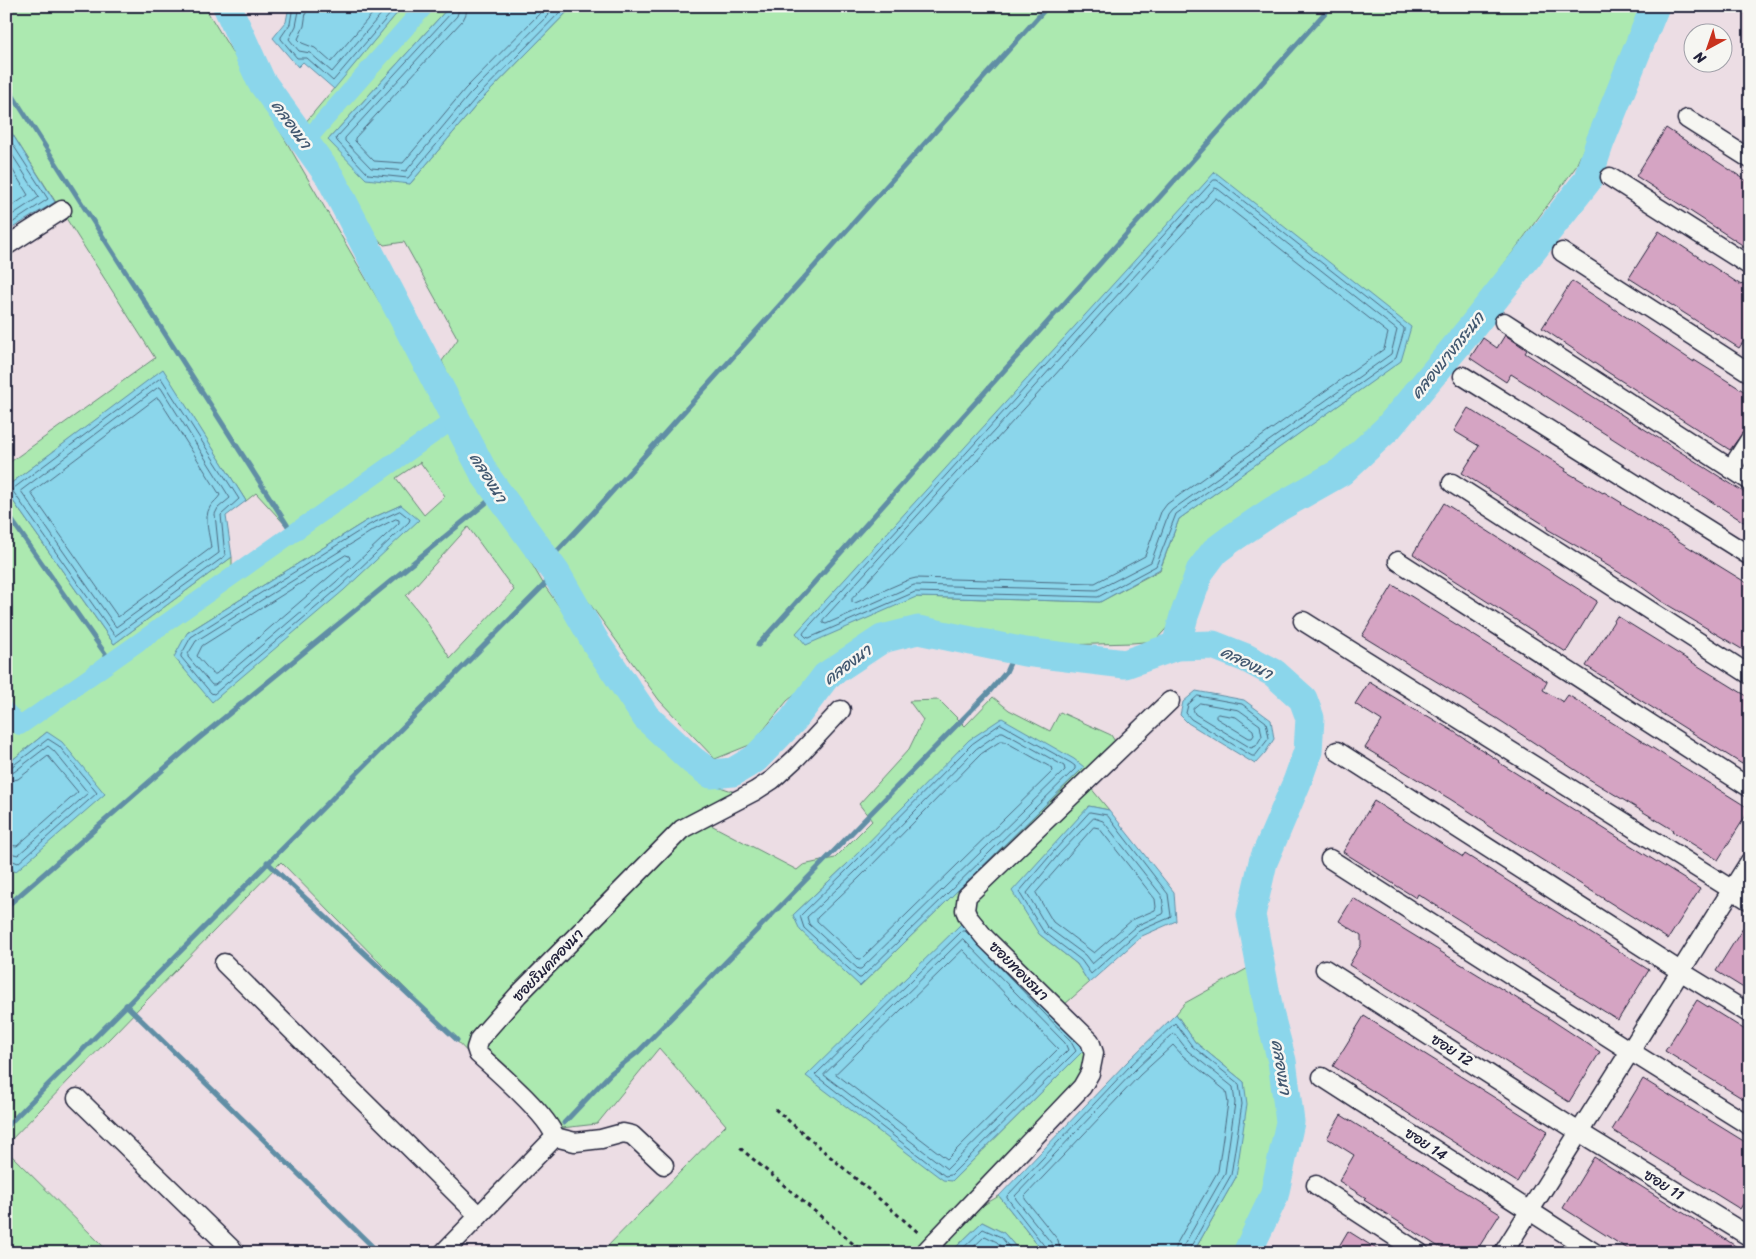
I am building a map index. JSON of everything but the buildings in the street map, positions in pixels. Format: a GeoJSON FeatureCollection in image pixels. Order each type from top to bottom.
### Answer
{"type":"FeatureCollection","features":[{"type":"Feature","properties":{"kind":"street"},"geometry":{"type":"LineString","coordinates":[[1687,119],[1750,159]]}},
{"type":"Feature","properties":{"kind":"street"},"geometry":{"type":"LineString","coordinates":[[1610,177],[1750,266]]}},
{"type":"Feature","properties":{"kind":"street"},"geometry":{"type":"LineString","coordinates":[[6,246],[62,210]]}},
{"type":"Feature","properties":{"kind":"street"},"geometry":{"type":"LineString","coordinates":[[1562,252],[1750,373]]}},
{"type":"Feature","properties":{"kind":"street"},"geometry":{"type":"LineString","coordinates":[[1504,322],[1750,481]]}},
{"type":"Feature","properties":{"kind":"street"},"geometry":{"type":"LineString","coordinates":[[1463,376],[1750,556]]}},
{"type":"Feature","properties":{"kind":"street"},"geometry":{"type":"LineString","coordinates":[[1731,469],[1750,439]]}},
{"type":"Feature","properties":{"kind":"street"},"geometry":{"type":"LineString","coordinates":[[1452,483],[1750,675]]}},
{"type":"Feature","properties":{"kind":"street"},"geometry":{"type":"LineString","coordinates":[[1398,561],[1750,788]]}},
{"type":"Feature","properties":{"kind":"street"},"geometry":{"type":"LineString","coordinates":[[1302,622],[1750,901]]}},
{"type":"Feature","properties":{"kind":"street","name":"ซอยทองธนา"},"geometry":{"type":"LineString","coordinates":[[928,1248],[1082,1087],[1090,1073],[1094,1053],[1090,1041],[985,938],[965,910],[967,896],[1170,701]]}},
{"type":"Feature","properties":{"kind":"street","name":"ซอยริมคลองนา"},"geometry":{"type":"LineString","coordinates":[[555,1137],[551,1127],[538,1111],[478,1054],[476,1048],[479,1039],[518,995],[682,829],[755,792],[772,780],[797,757],[841,710]]}},
{"type":"Feature","properties":{"kind":"street"},"geometry":{"type":"LineString","coordinates":[[1337,751],[1680,972],[1750,1014]]}},
{"type":"Feature","properties":{"kind":"street"},"geometry":{"type":"LineString","coordinates":[[1330,859],[1750,1126]]}},
{"type":"Feature","properties":{"kind":"street"},"geometry":{"type":"LineString","coordinates":[[1503,1253],[1750,861]]}},
{"type":"Feature","properties":{"kind":"street"},"geometry":{"type":"LineString","coordinates":[[224,964],[479,1216]]}},
{"type":"Feature","properties":{"kind":"street","name":"ซอย 12"},"geometry":{"type":"LineString","coordinates":[[1325,969],[1579,1132]]}},
{"type":"Feature","properties":{"kind":"street","name":"ซอย 14"},"geometry":{"type":"LineString","coordinates":[[1322,1077],[1595,1253]]}},
{"type":"Feature","properties":{"kind":"street"},"geometry":{"type":"LineString","coordinates":[[77,1098],[236,1253]]}},
{"type":"Feature","properties":{"kind":"street","name":"ซอย 11"},"geometry":{"type":"LineString","coordinates":[[1579,1132],[1750,1237]]}},
{"type":"Feature","properties":{"kind":"street"},"geometry":{"type":"LineString","coordinates":[[443,1253],[555,1137],[576,1142],[632,1134],[664,1165]]}},
{"type":"Feature","properties":{"kind":"street"},"geometry":{"type":"LineString","coordinates":[[1316,1184],[1420,1253]]}},
{"type":"Feature","properties":{"kind":"path"},"geometry":{"type":"LineString","coordinates":[[775,1110],[928,1248]]}},
{"type":"Feature","properties":{"kind":"path"},"geometry":{"type":"LineString","coordinates":[[740,1148],[864,1253]]}},
{"type":"Feature","properties":{"kind":"green space"},"geometry":{"type":"Polygon","coordinates":[[[6,6],[204,6],[272,117],[544,585],[651,737],[689,772],[714,785],[735,792],[716,805],[690,814],[797,870],[803,865],[835,858],[872,821],[859,804],[909,749],[923,720],[909,701],[939,700],[965,726],[993,697],[1009,710],[1050,731],[1060,712],[1111,735],[1123,754],[1090,787],[1109,810],[1088,806],[1039,934],[1077,964],[1089,983],[1064,1005],[1001,943],[976,911],[956,929],[952,1181],[1083,1051],[1087,1058],[1080,1078],[911,1253],[601,1253],[726,1125],[659,1048],[597,1124],[544,1130],[281,862],[6,1145],[6,861],[16,871],[47,732],[6,765],[6,491],[114,644],[232,557],[232,571],[289,529],[256,493],[246,501],[163,370],[6,487],[6,465],[155,358],[6,124],[6,6]],[[420,462],[396,478],[424,515],[445,496],[420,462]],[[401,505],[366,521],[187,633],[401,505]],[[468,527],[406,596],[424,618],[450,658],[514,590],[468,527]],[[1084,767],[846,865],[793,915],[860,986],[1084,767]]]}},
{"type":"Feature","properties":{"kind":"green space"},"geometry":{"type":"Polygon","coordinates":[[[403,6],[450,6],[328,140],[410,184],[479,102],[573,6],[1647,6],[1575,168],[1465,317],[1367,438],[1257,516],[1203,549],[1172,622],[1155,641],[1062,645],[930,626],[857,644],[787,701],[752,744],[715,759],[659,700],[482,454],[442,361],[458,339],[404,242],[384,245],[362,222],[349,185],[320,149],[304,124],[403,6]],[[1400,361],[916,597],[1100,602],[1160,570],[1179,519],[1400,361]]]}},
{"type":"Feature","properties":{"kind":"green space"},"geometry":{"type":"Polygon","coordinates":[[[1250,967],[1263,1016],[1283,1128],[1276,1157],[1264,1192],[1234,1253],[1193,1253],[1236,1177],[1244,1082],[1195,1042],[1176,1014],[1185,1003],[1250,967]]]}},
{"type":"Feature","properties":{"kind":"green space"},"geometry":{"type":"Polygon","coordinates":[[[6,1150],[110,1253],[6,1253],[6,1150]]]}},
{"type":"Feature","properties":{"kind":"green space"},"geometry":{"type":"Polygon","coordinates":[[[999,1196],[1044,1253],[1021,1253],[1004,1233],[982,1222],[950,1253],[934,1253],[980,1207],[999,1196]]]}},
{"type":"Feature","properties":{"kind":"water"},"geometry":{"type":"Polygon","coordinates":[[[289,6],[403,6],[334,89],[303,62],[298,67],[273,38],[286,22],[289,6]]]}},
{"type":"Feature","properties":{"kind":"water"},"geometry":{"type":"Polygon","coordinates":[[[450,6],[573,6],[479,102],[410,184],[366,179],[328,140],[450,6]]]}},
{"type":"Feature","properties":{"kind":"water"},"geometry":{"type":"Polygon","coordinates":[[[6,124],[55,202],[6,232],[6,124]]]}},
{"type":"Feature","properties":{"kind":"water"},"geometry":{"type":"Polygon","coordinates":[[[1215,172],[1411,327],[1401,361],[1179,519],[1160,569],[1100,602],[916,597],[806,645],[796,633],[1215,172]]]}},
{"type":"Feature","properties":{"kind":"water"},"geometry":{"type":"Polygon","coordinates":[[[163,369],[246,501],[226,516],[232,557],[114,644],[6,491],[6,487],[163,369]]]}},
{"type":"Feature","properties":{"kind":"water"},"geometry":{"type":"Polygon","coordinates":[[[401,505],[419,520],[344,590],[212,702],[174,657],[187,633],[366,521],[401,505]]]}},
{"type":"Feature","properties":{"kind":"water"},"geometry":{"type":"Polygon","coordinates":[[[1196,691],[1244,700],[1271,720],[1274,739],[1255,764],[1188,723],[1180,715],[1183,702],[1196,691]]]}},
{"type":"Feature","properties":{"kind":"water"},"geometry":{"type":"Polygon","coordinates":[[[1002,718],[1074,759],[1084,767],[860,986],[800,930],[793,915],[846,865],[969,740],[1002,718]]]}},
{"type":"Feature","properties":{"kind":"water"},"geometry":{"type":"Polygon","coordinates":[[[47,732],[62,742],[105,794],[15,872],[6,861],[6,765],[47,732]]]}},
{"type":"Feature","properties":{"kind":"water"},"geometry":{"type":"Polygon","coordinates":[[[1089,806],[1109,810],[1174,892],[1176,921],[1142,936],[1089,983],[1077,964],[1039,934],[1012,891],[1089,806]]]}},
{"type":"Feature","properties":{"kind":"water"},"geometry":{"type":"Polygon","coordinates":[[[963,922],[1074,1037],[1083,1051],[952,1181],[943,1180],[806,1076],[963,922]]]}},
{"type":"Feature","properties":{"kind":"water"},"geometry":{"type":"Polygon","coordinates":[[[1176,1014],[1195,1042],[1244,1082],[1247,1104],[1236,1177],[1193,1253],[1044,1253],[999,1196],[1127,1062],[1176,1014]]]}},
{"type":"Feature","properties":{"kind":"water"},"geometry":{"type":"Polygon","coordinates":[[[982,1222],[1004,1233],[1021,1253],[950,1253],[982,1222]]]}},
{"type":"Feature","properties":{"kind":"waterway","name":"คลองนา"},"geometry":{"type":"LineString","coordinates":[[227,6],[261,81],[330,177],[485,475],[556,573],[596,643],[646,717],[692,760],[711,774],[733,772],[755,759],[793,720],[826,676],[882,639],[918,630],[1025,652],[1125,664],[1176,646],[1213,645],[1246,658],[1274,673],[1303,699],[1310,718],[1308,751],[1263,862],[1251,915],[1270,1016],[1282,1061],[1290,1122],[1274,1196],[1247,1253]]}},
{"type":"Feature","properties":{"kind":"waterway"},"geometry":{"type":"LineString","coordinates":[[305,142],[425,6]]}},
{"type":"Feature","properties":{"kind":"waterway"},"geometry":{"type":"LineString","coordinates":[[548,561],[1048,6]]}},
{"type":"Feature","properties":{"kind":"waterway"},"geometry":{"type":"LineString","coordinates":[[758,645],[1331,6]]}},
{"type":"Feature","properties":{"kind":"waterway","name":"คลองบางกระนก"},"geometry":{"type":"LineString","coordinates":[[1176,646],[1184,616],[1200,571],[1215,551],[1274,510],[1341,472],[1388,428],[1472,327],[1587,181],[1600,142],[1655,6]]}},
{"type":"Feature","properties":{"kind":"waterway"},"geometry":{"type":"LineString","coordinates":[[6,85],[293,534]]}},
{"type":"Feature","properties":{"kind":"waterway"},"geometry":{"type":"LineString","coordinates":[[6,711],[20,726],[455,419]]}},
{"type":"Feature","properties":{"kind":"waterway"},"geometry":{"type":"LineString","coordinates":[[6,907],[197,740],[498,493]]}},
{"type":"Feature","properties":{"kind":"waterway"},"geometry":{"type":"LineString","coordinates":[[6,512],[111,662]]}},
{"type":"Feature","properties":{"kind":"waterway"},"geometry":{"type":"LineString","coordinates":[[6,1127],[556,573]]}},
{"type":"Feature","properties":{"kind":"waterway"},"geometry":{"type":"LineString","coordinates":[[564,1123],[611,1073],[638,1052],[990,691],[1006,672],[1016,650]]}},
{"type":"Feature","properties":{"kind":"waterway"},"geometry":{"type":"LineString","coordinates":[[267,862],[457,1040]]}},
{"type":"Feature","properties":{"kind":"waterway"},"geometry":{"type":"LineString","coordinates":[[126,1005],[379,1253]]}}]}
